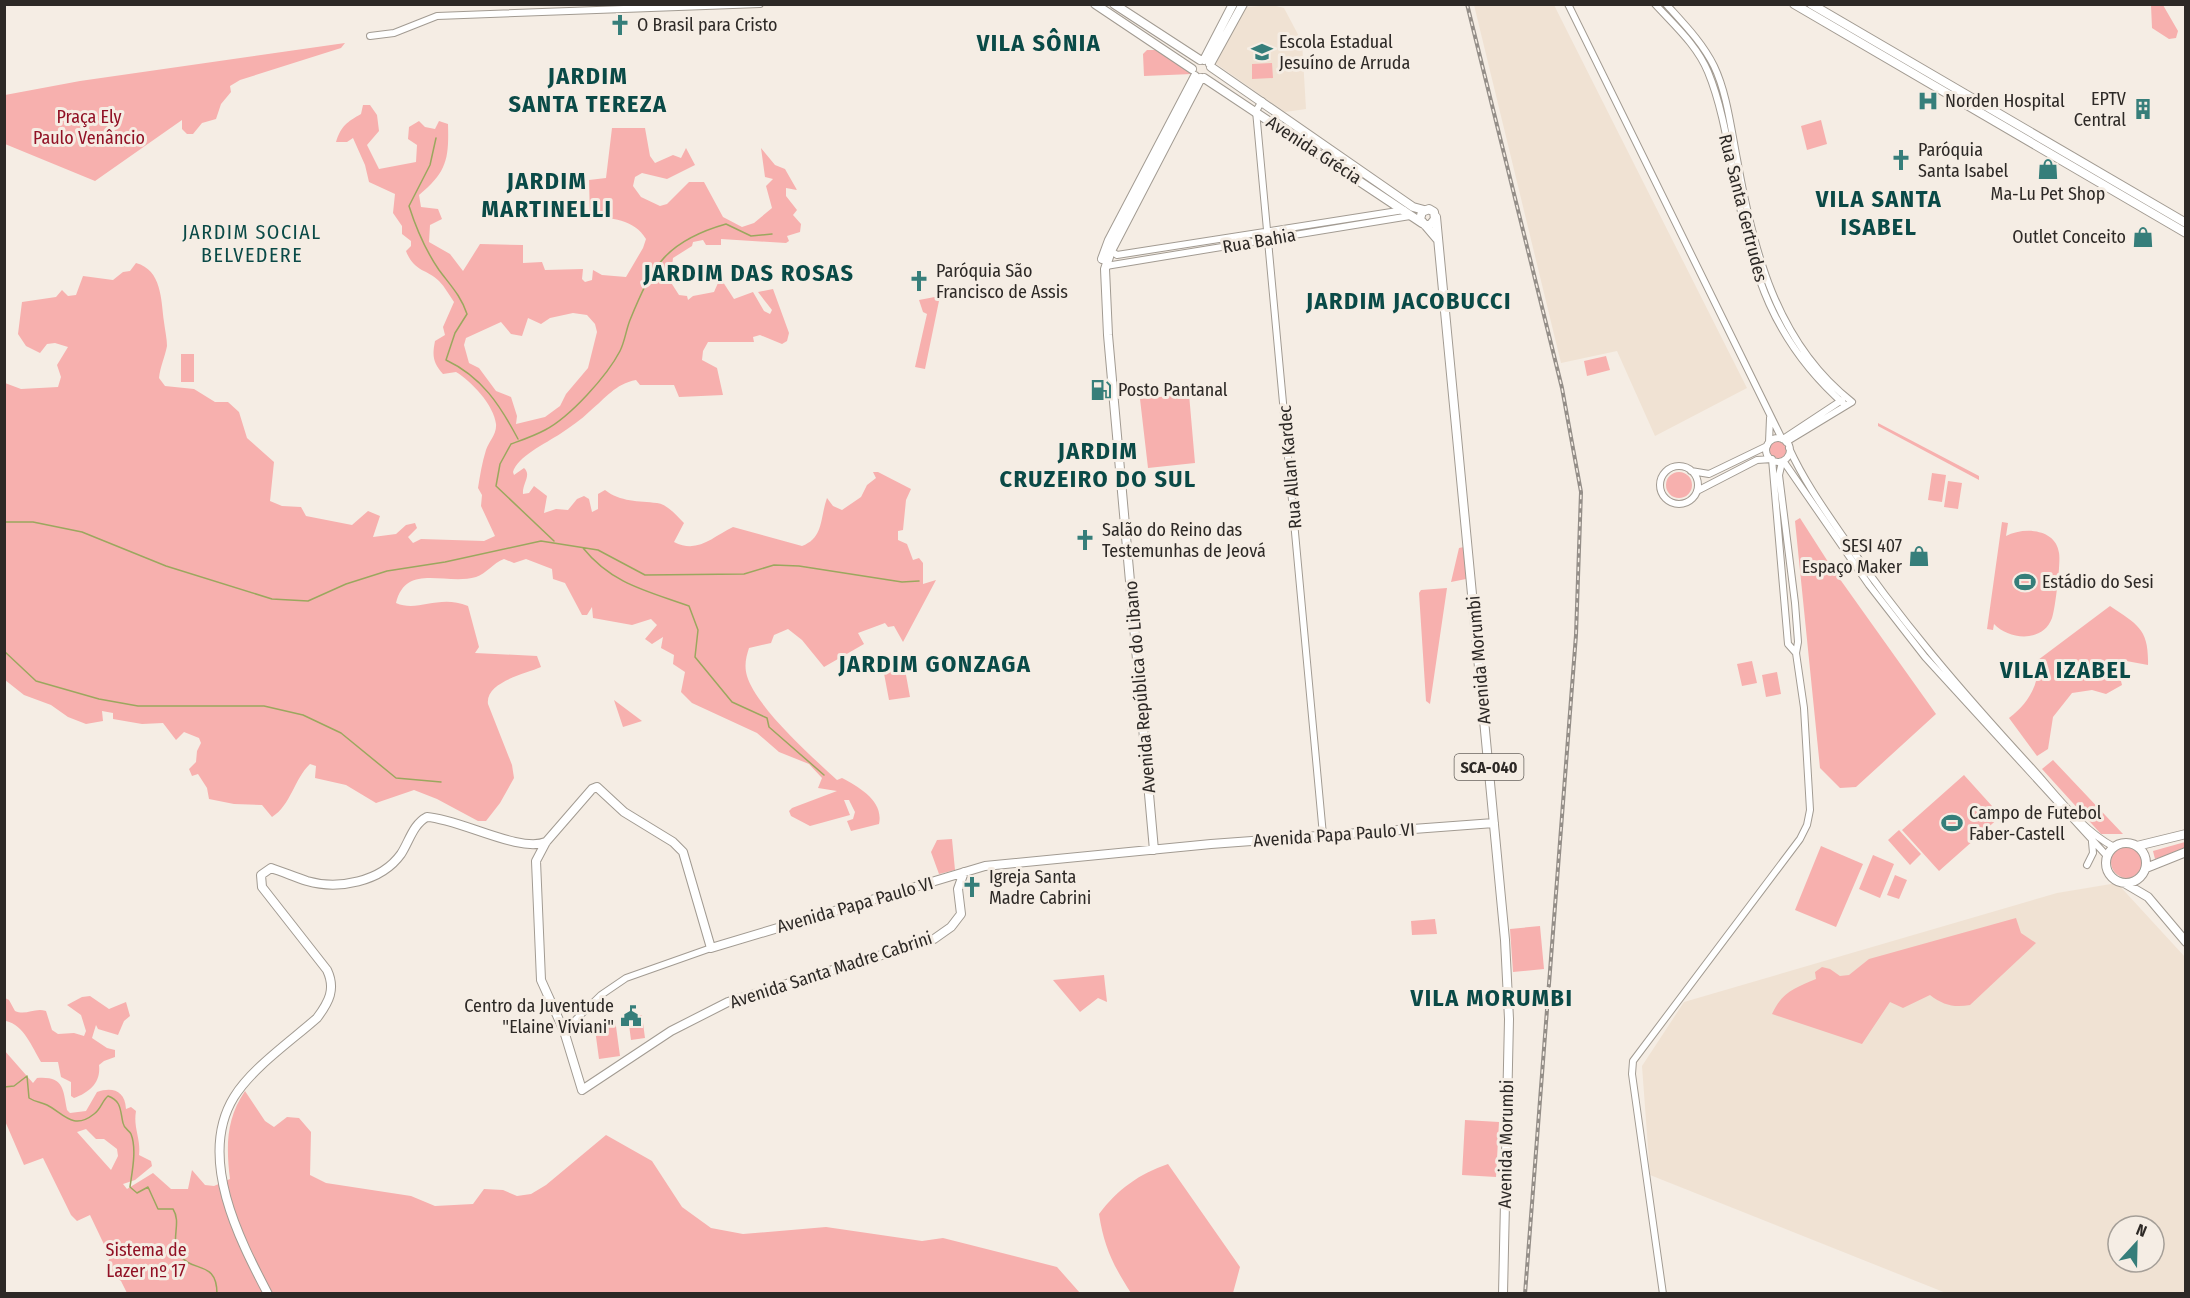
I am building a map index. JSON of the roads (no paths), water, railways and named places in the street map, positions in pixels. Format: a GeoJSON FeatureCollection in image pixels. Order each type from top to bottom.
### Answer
{"type":"FeatureCollection","features":[{"type":"Feature","properties":{"kind":"main road","name":"Avenida Grécia"},"geometry":{"type":"LineString","coordinates":[[1095,4],[1198,75],[1410,211],[1424,210]]}},
{"type":"Feature","properties":{"kind":"main road","name":"Avenida Grécia"},"geometry":{"type":"LineString","coordinates":[[1114,4],[1262,101],[1410,211],[1424,224]]}},
{"type":"Feature","properties":{"kind":"main road"},"geometry":{"type":"LineString","coordinates":[[1206,63],[1233,4]]}},
{"type":"Feature","properties":{"kind":"main road"},"geometry":{"type":"LineString","coordinates":[[1103,266],[1109,240],[1198,75],[1244,4]]}},
{"type":"Feature","properties":{"kind":"main road"},"geometry":{"type":"LineString","coordinates":[[1794,4],[2186,232]]}},
{"type":"Feature","properties":{"kind":"main road"},"geometry":{"type":"LineString","coordinates":[[1811,4],[2186,223]]}},
{"type":"Feature","properties":{"kind":"main road"},"geometry":{"type":"LineString","coordinates":[[1152,44],[1159,34]]}},
{"type":"Feature","properties":{"kind":"main road"},"geometry":{"type":"LineString","coordinates":[[1162,50],[1168,40]]}},
{"type":"Feature","properties":{"kind":"main road"},"geometry":{"type":"LineString","coordinates":[[1103,266],[1114,253],[1198,75],[1194,64],[1206,63]]}},
{"type":"Feature","properties":{"kind":"main road"},"geometry":{"type":"LineString","coordinates":[[1424,224],[1432,224],[1436,217],[1431,210],[1424,210],[1420,216],[1424,224],[1431,229],[1438,242]]}},
{"type":"Feature","properties":{"kind":"main road","name":"Avenida Morumbi"},"geometry":{"type":"LineString","coordinates":[[1436,217],[1494,823],[1509,1011],[1503,1293]]}},
{"type":"Feature","properties":{"kind":"main road","name":"Avenida República do Libano"},"geometry":{"type":"LineString","coordinates":[[1103,266],[1154,850]]}},
{"type":"Feature","properties":{"kind":"main road"},"geometry":{"type":"LineString","coordinates":[[536,861],[546,842],[581,799],[597,787],[624,812],[673,842],[683,852],[711,948]]}},
{"type":"Feature","properties":{"kind":"main road"},"geometry":{"type":"LineString","coordinates":[[268,1293],[240,1232],[219,1174],[224,1120],[241,1088],[317,1018],[327,1004],[333,982],[327,970],[262,887],[261,874],[271,868],[319,883],[356,882],[379,872],[396,861],[417,825],[427,817],[445,819],[516,842],[533,845],[546,842]]}},
{"type":"Feature","properties":{"kind":"main road","name":"Avenida Papa Paulo VI"},"geometry":{"type":"LineString","coordinates":[[711,948],[997,864],[1323,835],[1494,823]]}},
{"type":"Feature","properties":{"kind":"main road"},"geometry":{"type":"LineString","coordinates":[[2148,897],[2116,881],[2108,872],[2107,856],[2114,847],[2125,843],[2137,846],[2186,834]]}},
{"type":"Feature","properties":{"kind":"main road"},"geometry":{"type":"LineString","coordinates":[[516,842],[531,852],[536,861],[541,980],[564,1031]]}},
{"type":"Feature","properties":{"kind":"main road"},"geometry":{"type":"LineString","coordinates":[[2137,846],[2145,855],[2144,889],[2148,897],[2186,942]]}},
{"type":"Feature","properties":{"kind":"main road"},"geometry":{"type":"LineString","coordinates":[[2124,883],[2135,882],[2145,871],[2186,852]]}},
{"type":"Feature","properties":{"kind":"main road"},"geometry":{"type":"LineString","coordinates":[[939,881],[958,889],[964,872]]}},
{"type":"Feature","properties":{"kind":"main road","name":"Avenida Santa Madre Cabrini"},"geometry":{"type":"LineString","coordinates":[[564,1031],[582,1090],[670,1031],[728,1002],[934,939],[951,927],[961,914],[958,889]]}},
{"type":"Feature","properties":{"kind":"street"},"geometry":{"type":"LineString","coordinates":[[370,36],[394,33],[437,16],[760,4]]}},
{"type":"Feature","properties":{"kind":"street"},"geometry":{"type":"LineString","coordinates":[[1568,4],[1768,411],[1811,490],[1923,644],[1983,715],[2091,832],[2114,847]]}},
{"type":"Feature","properties":{"kind":"street","name":"Rua Santa Gertrudes"},"geometry":{"type":"LineString","coordinates":[[1655,4],[1686,38],[1707,70],[1728,144],[1753,261],[1781,329],[1805,366],[1846,401]]}},
{"type":"Feature","properties":{"kind":"street","name":"Rua Santa Gertrudes"},"geometry":{"type":"LineString","coordinates":[[1666,4],[1693,33],[1715,68],[1734,141],[1748,211],[1769,286],[1795,341],[1846,401]]}},
{"type":"Feature","properties":{"kind":"street"},"geometry":{"type":"LineString","coordinates":[[1256,111],[1262,101]]}},
{"type":"Feature","properties":{"kind":"street","name":"Rua Allan Kardec"},"geometry":{"type":"LineString","coordinates":[[1256,111],[1323,835]]}},
{"type":"Feature","properties":{"kind":"street","name":"Rua Bahia"},"geometry":{"type":"LineString","coordinates":[[1114,253],[1410,211]]}},
{"type":"Feature","properties":{"kind":"street","name":"Rua Bahia"},"geometry":{"type":"LineString","coordinates":[[1103,266],[1410,211]]}},
{"type":"Feature","properties":{"kind":"street"},"geometry":{"type":"LineString","coordinates":[[1114,253],[1118,264]]}},
{"type":"Feature","properties":{"kind":"street"},"geometry":{"type":"LineString","coordinates":[[1846,401],[1785,442],[1768,444],[1708,474],[1672,468],[1662,476],[1660,488],[1666,499],[1677,504],[1689,501],[1696,492],[1757,460],[1772,459],[1783,462],[1863,577],[1919,650],[2107,856]]}},
{"type":"Feature","properties":{"kind":"street"},"geometry":{"type":"LineString","coordinates":[[1768,411],[1771,427],[1767,453],[1772,459],[1788,644],[1796,653]]}},
{"type":"Feature","properties":{"kind":"street"},"geometry":{"type":"LineString","coordinates":[[1664,1293],[1632,1074],[1633,1061],[1808,825],[1810,810],[1804,708],[1796,653],[1798,642],[1796,603],[1779,475],[1785,442]]}},
{"type":"Feature","properties":{"kind":"street"},"geometry":{"type":"LineString","coordinates":[[1689,470],[1697,480],[1696,492]]}},
{"type":"Feature","properties":{"kind":"street"},"geometry":{"type":"LineString","coordinates":[[2087,865],[2093,853],[2092,841]]}},
{"type":"Feature","properties":{"kind":"street","name":"Avenida Papa Paulo VI"},"geometry":{"type":"LineString","coordinates":[[564,1031],[601,995],[626,978],[711,948]]}},
{"type":"Feature","properties":{"kind":"waterway"},"geometry":{"type":"LineString","coordinates":[[436,138],[430,165],[409,206],[430,255],[459,296],[467,314],[455,333],[446,360],[470,375],[489,393],[518,439]]}},
{"type":"Feature","properties":{"kind":"waterway"},"geometry":{"type":"LineString","coordinates":[[554,541],[496,486],[500,464],[511,444],[555,424],[597,384],[620,351],[630,320],[654,270],[675,248],[689,239],[726,224],[751,236],[772,234]]}},
{"type":"Feature","properties":{"kind":"waterway"},"geometry":{"type":"LineString","coordinates":[[4,522],[33,522],[82,532],[166,566],[272,599],[308,601],[346,584],[387,571],[445,562],[541,541],[598,550],[645,575],[744,574],[774,565],[799,566],[902,582],[919,581]]}},
{"type":"Feature","properties":{"kind":"waterway"},"geometry":{"type":"LineString","coordinates":[[583,548],[594,560],[618,578],[645,591],[689,606],[698,630],[695,657],[732,702],[767,718],[769,727],[824,775]]}},
{"type":"Feature","properties":{"kind":"waterway"},"geometry":{"type":"LineString","coordinates":[[4,651],[36,681],[99,699],[138,706],[264,706],[303,715],[341,733],[396,778],[441,782]]}},
{"type":"Feature","properties":{"kind":"waterway"},"geometry":{"type":"LineString","coordinates":[[4,1087],[14,1086],[27,1076],[29,1098],[47,1105],[74,1121],[87,1119],[98,1110],[108,1096],[113,1098],[120,1107],[125,1128],[133,1140],[130,1187],[137,1193],[148,1187],[158,1209],[173,1209],[179,1254],[190,1264],[203,1268],[213,1276],[217,1294]]}},
{"type":"Feature","properties":{"kind":"railway"},"geometry":{"type":"LineString","coordinates":[[1467,4],[1562,388],[1581,492],[1576,635],[1525,1294]]}},
{"type":"Feature","properties":{"kind":"place","name":"O Brasil para Cristo"},"geometry":{"type":"Point","coordinates":[620,25]}},
{"type":"Feature","properties":{"kind":"place","name":"Escola Estadual Jesuíno de Arruda"},"geometry":{"type":"Point","coordinates":[1262,52]}},
{"type":"Feature","properties":{"kind":"place","name":"Norden Hospital"},"geometry":{"type":"Point","coordinates":[1928,101]}},
{"type":"Feature","properties":{"kind":"place","name":"EPTV Central"},"geometry":{"type":"Point","coordinates":[2143,109]}},
{"type":"Feature","properties":{"kind":"place","name":"Paróquia Santa Isabel"},"geometry":{"type":"Point","coordinates":[1901,160]}},
{"type":"Feature","properties":{"kind":"place","name":"Ma-Lu Pet Shop"},"geometry":{"type":"Point","coordinates":[2048,169]}},
{"type":"Feature","properties":{"kind":"place","name":"Outlet Conceito"},"geometry":{"type":"Point","coordinates":[2143,237]}},
{"type":"Feature","properties":{"kind":"place","name":"Paróquia São Francisco de Assis"},"geometry":{"type":"Point","coordinates":[919,281]}},
{"type":"Feature","properties":{"kind":"place","name":"Posto Pantanal"},"geometry":{"type":"Point","coordinates":[1101,390]}},
{"type":"Feature","properties":{"kind":"place","name":"Salão do Reino das Testemunhas de Jeová"},"geometry":{"type":"Point","coordinates":[1085,540]}},
{"type":"Feature","properties":{"kind":"place","name":"SESI 407 Espaço Maker"},"geometry":{"type":"Point","coordinates":[1919,556]}},
{"type":"Feature","properties":{"kind":"place","name":"Estádio do Sesi"},"geometry":{"type":"Point","coordinates":[2025,582]}},
{"type":"Feature","properties":{"kind":"place","name":"Campo de Futebol Faber-Castell"},"geometry":{"type":"Point","coordinates":[1952,823]}},
{"type":"Feature","properties":{"kind":"place","name":"Igreja Santa Madre Cabrini"},"geometry":{"type":"Point","coordinates":[972,887]}},
{"type":"Feature","properties":{"kind":"place","name":"Centro da Juventude \"Elaine Viviani\""},"geometry":{"type":"Point","coordinates":[631,1016]}},
{"type":"Feature","properties":{"kind":"district","name":"VILA SÔNIA"},"geometry":{"type":"Point","coordinates":[1039,43]}},
{"type":"Feature","properties":{"kind":"district","name":"JARDIM SANTA TEREZA"},"geometry":{"type":"Point","coordinates":[588,90]}},
{"type":"Feature","properties":{"kind":"district","name":"JARDIM MARTINELLI"},"geometry":{"type":"Point","coordinates":[547,195]}},
{"type":"Feature","properties":{"kind":"district","name":"VILA SANTA ISABEL"},"geometry":{"type":"Point","coordinates":[1879,213]}},
{"type":"Feature","properties":{"kind":"district","name":"JARDIM SOCIAL BELVEDERE"},"geometry":{"type":"Point","coordinates":[252,244]}},
{"type":"Feature","properties":{"kind":"district","name":"JARDIM DAS ROSAS"},"geometry":{"type":"Point","coordinates":[749,273]}},
{"type":"Feature","properties":{"kind":"district","name":"JARDIM JACOBUCCI"},"geometry":{"type":"Point","coordinates":[1409,301]}},
{"type":"Feature","properties":{"kind":"district","name":"JARDIM CRUZEIRO DO SUL"},"geometry":{"type":"Point","coordinates":[1098,465]}},
{"type":"Feature","properties":{"kind":"district","name":"JARDIM GONZAGA"},"geometry":{"type":"Point","coordinates":[935,664]}},
{"type":"Feature","properties":{"kind":"district","name":"VILA IZABEL"},"geometry":{"type":"Point","coordinates":[2066,670]}},
{"type":"Feature","properties":{"kind":"district","name":"VILA MORUMBI"},"geometry":{"type":"Point","coordinates":[1492,998]}},
{"type":"Feature","properties":{"kind":"park label","name":"Praça Ely Paulo Venâncio"},"geometry":{"type":"Point","coordinates":[89,127]}},
{"type":"Feature","properties":{"kind":"park label","name":"Sistema de Lazer nº 17"},"geometry":{"type":"Point","coordinates":[146,1260]}}]}
